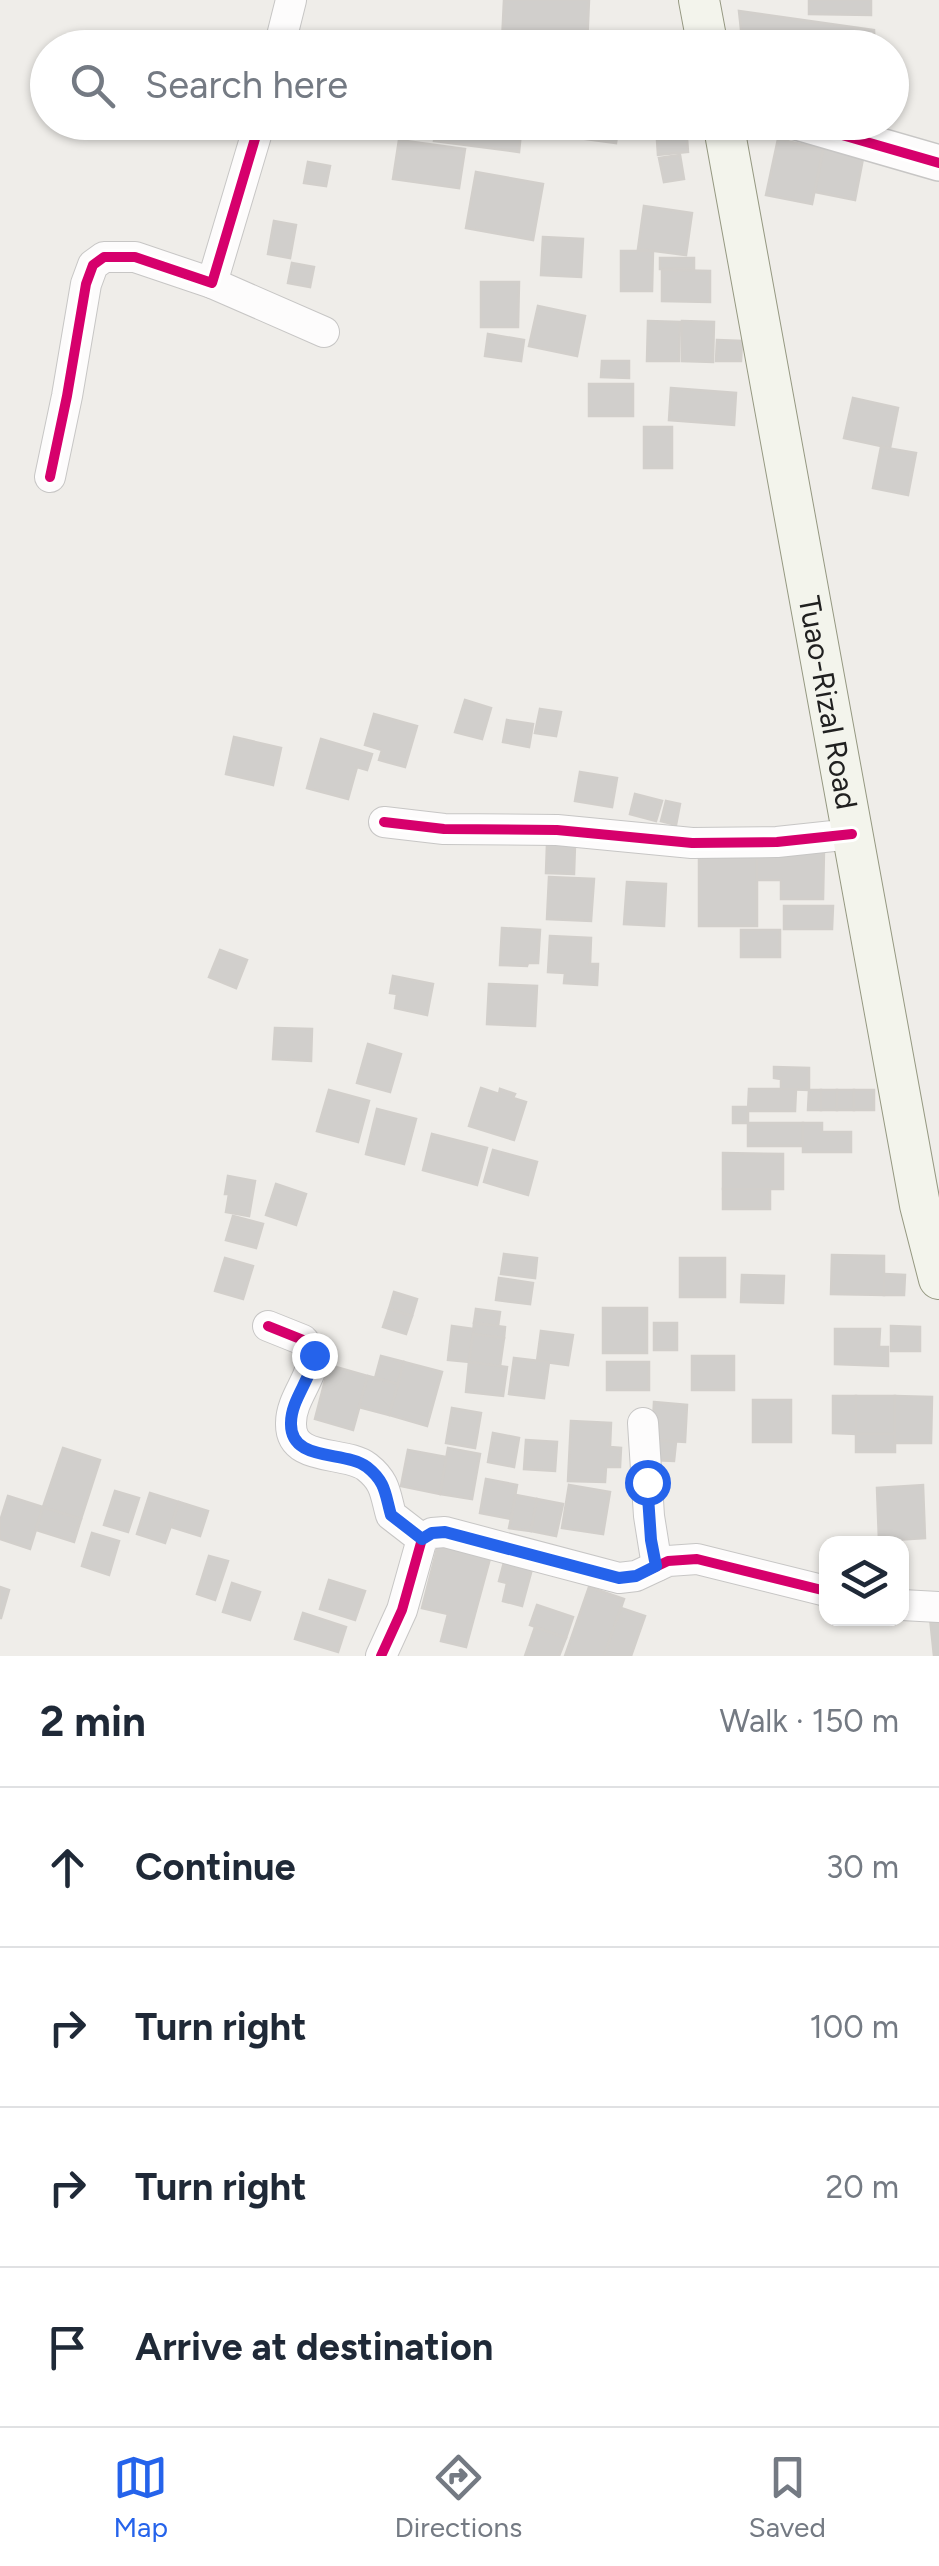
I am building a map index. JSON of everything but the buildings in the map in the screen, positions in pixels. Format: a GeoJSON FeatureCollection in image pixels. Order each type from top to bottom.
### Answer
{"type":"FeatureCollection","features":[{"type":"Feature","properties":{"kind":"main road"},"geometry":{"type":"LineString","coordinates":[[700,0],[705,30]]}},
{"type":"Feature","properties":{"kind":"main road","name":"Tuao-Rizal Road"},"geometry":{"type":"LineString","coordinates":[[725,140],[852,834],[930,1205],[932,1258],[939,1279]]}},
{"type":"Feature","properties":{"kind":"street"},"geometry":{"type":"LineString","coordinates":[[284,30],[291,0]]}},
{"type":"Feature","properties":{"kind":"street"},"geometry":{"type":"LineString","coordinates":[[212,283],[255,140]]}},
{"type":"Feature","properties":{"kind":"street"},"geometry":{"type":"LineString","coordinates":[[859,140],[939,163]]}},
{"type":"Feature","properties":{"kind":"street"},"geometry":{"type":"LineString","coordinates":[[50,477],[86,284],[93,265],[104,256],[135,256],[212,283],[324,332]]}},
{"type":"Feature","properties":{"kind":"street"},"geometry":{"type":"LineString","coordinates":[[384,822],[444,829],[557,830],[692,843],[777,842],[852,834]]}},
{"type":"Feature","properties":{"kind":"street"},"geometry":{"type":"LineString","coordinates":[[268,1326],[303,1340],[314,1355],[292,1416],[293,1437],[314,1453],[354,1460],[367,1467],[387,1492],[391,1515],[422,1539]]}},
{"type":"Feature","properties":{"kind":"street"},"geometry":{"type":"LineString","coordinates":[[643,1423],[656,1566]]}},
{"type":"Feature","properties":{"kind":"street"},"geometry":{"type":"LineString","coordinates":[[381,1656],[402,1610],[422,1539],[432,1533],[445,1532],[619,1578],[636,1576],[682,1558],[819,1589]]}},
{"type":"Feature","properties":{"kind":"street"},"geometry":{"type":"LineString","coordinates":[[909,1605],[939,1607]]}},
{"type":"Feature","properties":{"kind":"cycle path"},"geometry":{"type":"LineString","coordinates":[[50,477],[86,284],[93,265],[104,257],[135,257],[212,283],[255,140]]}},
{"type":"Feature","properties":{"kind":"cycle path"},"geometry":{"type":"LineString","coordinates":[[859,140],[939,163]]}},
{"type":"Feature","properties":{"kind":"cycle path"},"geometry":{"type":"LineString","coordinates":[[384,822],[444,829],[557,830],[692,843],[777,842],[852,834]]}},
{"type":"Feature","properties":{"kind":"cycle path"},"geometry":{"type":"LineString","coordinates":[[268,1326],[303,1340],[314,1355],[292,1414],[293,1436],[309,1450],[367,1467],[381,1483],[391,1515],[422,1539]]}},
{"type":"Feature","properties":{"kind":"cycle path"},"geometry":{"type":"LineString","coordinates":[[381,1656],[402,1610],[422,1539],[432,1533],[445,1532],[619,1578],[636,1576],[668,1561],[697,1559],[819,1589]]}},
{"type":"Feature","properties":{"kind":"route"},"geometry":{"type":"LineString","coordinates":[[314,1355],[292,1416],[293,1437],[314,1453],[354,1460],[367,1467],[387,1492],[391,1515],[422,1539],[445,1532],[619,1578],[636,1576],[656,1566],[647,1482]]}}]}
